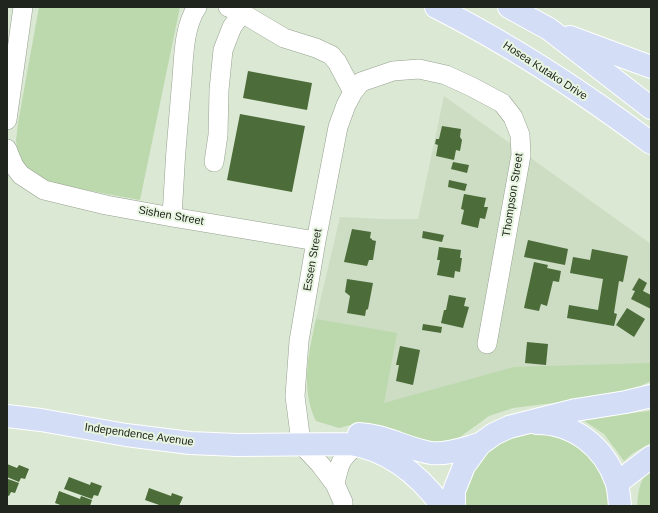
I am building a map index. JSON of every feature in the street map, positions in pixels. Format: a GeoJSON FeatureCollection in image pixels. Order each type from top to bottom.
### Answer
{"type":"FeatureCollection","features":[{"type":"Feature","properties":{"kind":"main road","name":"Hosea Kutako Drive"},"geometry":{"type":"LineString","coordinates":[[436,7],[543,68],[651,143]]}},
{"type":"Feature","properties":{"kind":"main road"},"geometry":{"type":"LineString","coordinates":[[509,7],[549,29],[651,68]]}},
{"type":"Feature","properties":{"kind":"main road"},"geometry":{"type":"LineString","coordinates":[[549,29],[651,108]]}},
{"type":"Feature","properties":{"kind":"main road","name":"Independence Avenue"},"geometry":{"type":"LineString","coordinates":[[454,506],[454,491],[464,466],[480,444],[494,434],[509,427],[576,410],[626,402],[651,396]]}},
{"type":"Feature","properties":{"kind":"main road","name":"Independence Avenue"},"geometry":{"type":"LineString","coordinates":[[7,416],[41,420],[169,441],[237,445],[273,444],[370,434],[432,453],[456,450],[480,444]]}},
{"type":"Feature","properties":{"kind":"main road","name":"Independence Avenue"},"geometry":{"type":"LineString","coordinates":[[525,423],[549,423],[572,430],[592,443],[607,461],[617,483],[620,506]]}},
{"type":"Feature","properties":{"kind":"main road","name":"Independence Avenue"},"geometry":{"type":"LineString","coordinates":[[301,440],[358,445],[377,451],[398,462],[427,486],[442,506]]}},
{"type":"Feature","properties":{"kind":"main road"},"geometry":{"type":"LineString","coordinates":[[617,483],[651,457]]}},
{"type":"Feature","properties":{"kind":"street"},"geometry":{"type":"LineString","coordinates":[[7,120],[23,7]]}},
{"type":"Feature","properties":{"kind":"street"},"geometry":{"type":"LineString","coordinates":[[172,217],[174,165],[186,43],[191,17],[198,7]]}},
{"type":"Feature","properties":{"kind":"street"},"geometry":{"type":"LineString","coordinates":[[214,162],[218,135],[219,90],[223,50],[232,27],[235,10],[284,38],[316,48],[331,55],[357,87]]}},
{"type":"Feature","properties":{"kind":"street","name":"Thompson Street"},"geometry":{"type":"LineString","coordinates":[[357,87],[393,71],[419,69],[446,75],[472,87],[502,103],[513,117],[520,135],[521,155],[487,344]]}},
{"type":"Feature","properties":{"kind":"street","name":"Essen Street"},"geometry":{"type":"LineString","coordinates":[[301,440],[295,396],[299,349],[316,240],[338,127],[346,105],[357,87]]}},
{"type":"Feature","properties":{"kind":"street","name":"Sishen Street"},"geometry":{"type":"LineString","coordinates":[[7,149],[14,166],[21,175],[44,190],[172,217],[316,240]]}},
{"type":"Feature","properties":{"kind":"street"},"geometry":{"type":"LineString","coordinates":[[301,440],[335,484],[343,502],[343,506]]}},
{"type":"Feature","properties":{"kind":"street"},"geometry":{"type":"LineString","coordinates":[[335,484],[341,461],[349,451],[358,445]]}},
{"type":"Feature","properties":{"kind":"shaded area"},"geometry":{"type":"Polygon","coordinates":[[[444,96],[651,244],[651,364],[383,403],[316,319],[340,217],[418,219],[444,96]]]}},
{"type":"Feature","properties":{"kind":"green space"},"geometry":{"type":"Polygon","coordinates":[[[39,7],[180,7],[140,200],[48,183],[25,167],[18,152],[16,141],[39,7]]]}},
{"type":"Feature","properties":{"kind":"green space"},"geometry":{"type":"Polygon","coordinates":[[[316,319],[397,333],[384,403],[514,367],[651,363],[651,381],[632,390],[569,401],[513,408],[489,416],[460,437],[445,442],[415,440],[390,428],[358,423],[339,428],[316,421],[308,396],[307,370],[316,319]]]}},
{"type":"Feature","properties":{"kind":"green space"},"geometry":{"type":"Polygon","coordinates":[[[651,411],[651,443],[633,453],[624,461],[604,434],[580,418],[651,411]]]}},
{"type":"Feature","properties":{"kind":"green space"},"geometry":{"type":"Polygon","coordinates":[[[523,431],[562,433],[602,465],[612,506],[465,506],[468,483],[479,459],[490,448],[523,431]]]}},
{"type":"Feature","properties":{"kind":"green space"},"geometry":{"type":"Polygon","coordinates":[[[651,468],[651,506],[637,506],[640,485],[644,476],[651,468]]]}},
{"type":"Feature","properties":{"kind":"building"},"geometry":{"type":"Polygon","coordinates":[[[248,71],[312,83],[307,110],[243,98],[248,71]]]}},
{"type":"Feature","properties":{"kind":"building"},"geometry":{"type":"Polygon","coordinates":[[[240,114],[305,126],[292,192],[227,180],[240,114]]]}},
{"type":"Feature","properties":{"kind":"building"},"geometry":{"type":"Polygon","coordinates":[[[442,126],[461,129],[460,137],[462,140],[460,151],[456,150],[454,160],[436,156],[438,145],[435,144],[436,139],[439,139],[442,126]]]}},
{"type":"Feature","properties":{"kind":"building"},"geometry":{"type":"Polygon","coordinates":[[[453,162],[469,165],[467,173],[451,169],[453,162]]]}},
{"type":"Feature","properties":{"kind":"building"},"geometry":{"type":"Polygon","coordinates":[[[449,180],[467,184],[465,191],[448,187],[449,180]]]}},
{"type":"Feature","properties":{"kind":"building"},"geometry":{"type":"Polygon","coordinates":[[[464,194],[486,198],[484,207],[488,207],[485,219],[480,218],[478,228],[461,224],[464,210],[461,209],[464,194]]]}},
{"type":"Feature","properties":{"kind":"building"},"geometry":{"type":"Polygon","coordinates":[[[352,229],[371,232],[370,238],[376,241],[373,260],[369,260],[367,266],[344,262],[352,229]]]}},
{"type":"Feature","properties":{"kind":"building"},"geometry":{"type":"Polygon","coordinates":[[[423,231],[444,235],[442,242],[422,238],[423,231]]]}},
{"type":"Feature","properties":{"kind":"building"},"geometry":{"type":"Polygon","coordinates":[[[528,240],[568,249],[565,265],[524,257],[528,240]]]}},
{"type":"Feature","properties":{"kind":"building"},"geometry":{"type":"Polygon","coordinates":[[[439,247],[461,250],[460,258],[462,258],[460,272],[455,271],[454,278],[437,275],[440,260],[437,260],[439,247]]]}},
{"type":"Feature","properties":{"kind":"building"},"geometry":{"type":"Polygon","coordinates":[[[592,249],[628,256],[623,282],[619,281],[614,313],[617,314],[614,326],[567,318],[569,305],[598,310],[603,279],[570,273],[573,257],[590,260],[592,249]]]}},
{"type":"Feature","properties":{"kind":"building"},"geometry":{"type":"Polygon","coordinates":[[[534,262],[548,265],[547,268],[561,271],[559,282],[553,281],[547,306],[541,304],[539,311],[524,308],[534,262]]]}},
{"type":"Feature","properties":{"kind":"building"},"geometry":{"type":"Polygon","coordinates":[[[639,278],[647,283],[643,291],[651,295],[651,309],[631,299],[635,291],[632,290],[639,278]]]}},
{"type":"Feature","properties":{"kind":"building"},"geometry":{"type":"Polygon","coordinates":[[[347,279],[373,283],[368,309],[366,310],[365,316],[347,313],[350,296],[345,292],[347,279]]]}},
{"type":"Feature","properties":{"kind":"building"},"geometry":{"type":"Polygon","coordinates":[[[449,295],[466,298],[464,306],[469,307],[463,328],[441,323],[444,310],[446,310],[449,295]]]}},
{"type":"Feature","properties":{"kind":"building"},"geometry":{"type":"Polygon","coordinates":[[[627,308],[645,319],[634,337],[616,325],[627,308]]]}},
{"type":"Feature","properties":{"kind":"building"},"geometry":{"type":"Polygon","coordinates":[[[423,324],[442,327],[441,333],[422,330],[423,324]]]}},
{"type":"Feature","properties":{"kind":"building"},"geometry":{"type":"Polygon","coordinates":[[[527,342],[548,344],[546,365],[525,363],[527,342]]]}},
{"type":"Feature","properties":{"kind":"building"},"geometry":{"type":"Polygon","coordinates":[[[400,346],[420,350],[413,385],[396,381],[399,365],[396,365],[400,346]]]}},
{"type":"Feature","properties":{"kind":"building"},"geometry":{"type":"Polygon","coordinates":[[[7,464],[17,468],[19,465],[29,469],[25,479],[21,478],[19,482],[7,477],[7,464]]]}},
{"type":"Feature","properties":{"kind":"building"},"geometry":{"type":"Polygon","coordinates":[[[69,477],[90,485],[91,482],[102,486],[98,496],[94,495],[92,499],[64,489],[69,477]]]}},
{"type":"Feature","properties":{"kind":"building"},"geometry":{"type":"Polygon","coordinates":[[[8,479],[19,483],[15,493],[11,492],[9,496],[7,495],[8,479]]]}},
{"type":"Feature","properties":{"kind":"building"},"geometry":{"type":"Polygon","coordinates":[[[149,488],[171,496],[172,493],[183,497],[179,506],[162,506],[145,500],[149,488]]]}},
{"type":"Feature","properties":{"kind":"building"},"geometry":{"type":"Polygon","coordinates":[[[59,491],[80,499],[81,496],[92,500],[90,506],[63,506],[55,503],[59,491]]]}}]}
